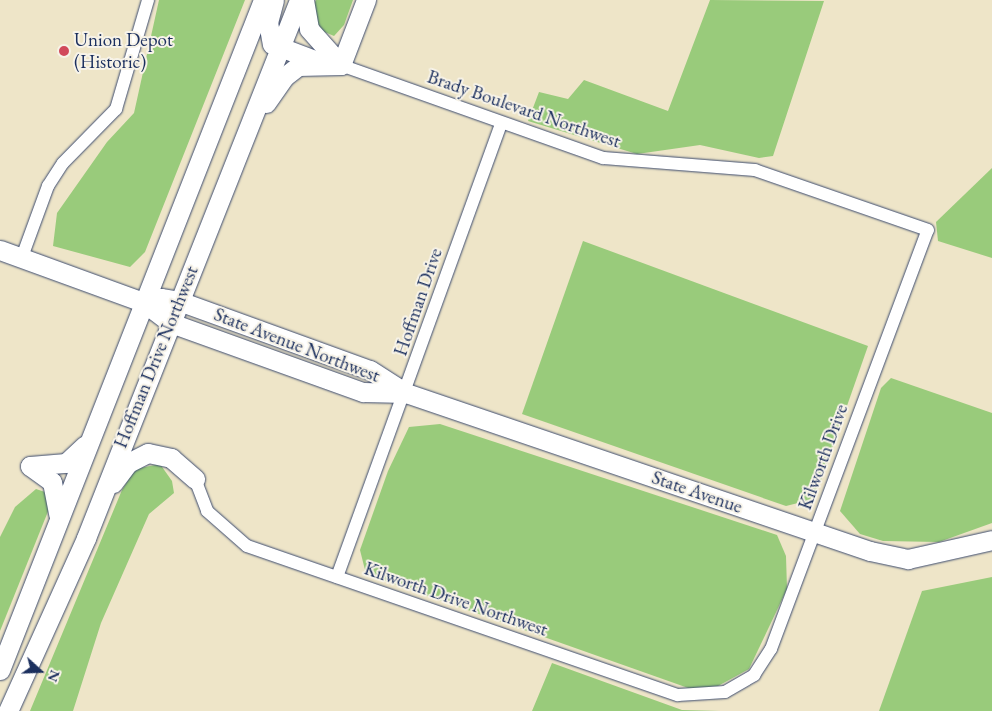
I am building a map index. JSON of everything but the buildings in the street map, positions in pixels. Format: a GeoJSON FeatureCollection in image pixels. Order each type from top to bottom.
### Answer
{"type":"FeatureCollection","features":[{"type":"Feature","properties":{"kind":"main road","name":"Hoffman Drive Northwest"},"geometry":{"type":"LineString","coordinates":[[0,670],[89,439],[263,0]]}},
{"type":"Feature","properties":{"kind":"main road"},"geometry":{"type":"LineString","coordinates":[[274,0],[269,37],[280,49],[333,64]]}},
{"type":"Feature","properties":{"kind":"main road","name":"Hoffman Drive Northwest"},"geometry":{"type":"LineString","coordinates":[[8,711],[86,538],[299,0]]}},
{"type":"Feature","properties":{"kind":"main road"},"geometry":{"type":"LineString","coordinates":[[304,0],[309,29],[333,64]]}},
{"type":"Feature","properties":{"kind":"main road"},"geometry":{"type":"LineString","coordinates":[[333,64],[366,0]]}},
{"type":"Feature","properties":{"kind":"main road"},"geometry":{"type":"LineString","coordinates":[[244,139],[284,77],[298,66],[333,64]]}},
{"type":"Feature","properties":{"kind":"main road","name":"State Avenue Northwest"},"geometry":{"type":"LineString","coordinates":[[0,250],[143,302],[171,323],[363,392],[406,393]]}},
{"type":"Feature","properties":{"kind":"main road","name":"State Avenue Northwest"},"geometry":{"type":"LineString","coordinates":[[143,302],[161,298],[179,301],[370,370],[406,393]]}},
{"type":"Feature","properties":{"kind":"main road","name":"State Avenue"},"geometry":{"type":"LineString","coordinates":[[406,393],[815,533],[908,559],[992,540]]}},
{"type":"Feature","properties":{"kind":"main road"},"geometry":{"type":"LineString","coordinates":[[57,525],[57,492],[30,466],[66,463],[89,439]]}},
{"type":"Feature","properties":{"kind":"main road"},"geometry":{"type":"LineString","coordinates":[[86,538],[114,480],[138,454],[160,454],[195,479]]}},
{"type":"Feature","properties":{"kind":"street"},"geometry":{"type":"LineString","coordinates":[[22,257],[48,186],[63,163],[116,109],[148,0]]}},
{"type":"Feature","properties":{"kind":"street","name":"Brady Boulevard Northwest"},"geometry":{"type":"LineString","coordinates":[[333,64],[501,123],[630,164],[709,164],[755,170],[928,230]]}},
{"type":"Feature","properties":{"kind":"street","name":"Hoffman Drive"},"geometry":{"type":"LineString","coordinates":[[337,577],[406,393],[501,123]]}},
{"type":"Feature","properties":{"kind":"street","name":"Kilworth Drive"},"geometry":{"type":"LineString","coordinates":[[737,687],[754,674],[771,650],[928,230]]}},
{"type":"Feature","properties":{"kind":"street","name":"Kilworth Drive Northwest"},"geometry":{"type":"LineString","coordinates":[[195,479],[207,511],[234,539],[337,577],[678,695],[712,696],[737,687]]}},
{"type":"Feature","properties":{"kind":"green space"},"geometry":{"type":"Polygon","coordinates":[[[159,0],[245,0],[145,252],[130,267],[53,246],[57,213],[107,142],[134,113],[159,0]]]}},
{"type":"Feature","properties":{"kind":"green space"},"geometry":{"type":"Polygon","coordinates":[[[316,0],[353,0],[344,25],[334,36],[320,30],[312,8],[316,0]]]}},
{"type":"Feature","properties":{"kind":"green space"},"geometry":{"type":"Polygon","coordinates":[[[710,0],[824,1],[773,156],[759,158],[700,145],[637,154],[528,121],[539,92],[568,99],[584,80],[668,111],[710,0]]]}},
{"type":"Feature","properties":{"kind":"green space"},"geometry":{"type":"Polygon","coordinates":[[[992,168],[992,258],[938,241],[936,222],[992,168]]]}},
{"type":"Feature","properties":{"kind":"green space"},"geometry":{"type":"Polygon","coordinates":[[[583,241],[868,346],[821,480],[810,500],[786,506],[522,414],[583,241]]]}},
{"type":"Feature","properties":{"kind":"green space"},"geometry":{"type":"Polygon","coordinates":[[[891,378],[992,413],[992,523],[939,542],[883,541],[860,534],[840,511],[881,388],[891,378]]]}},
{"type":"Feature","properties":{"kind":"green space"},"geometry":{"type":"Polygon","coordinates":[[[440,424],[777,535],[786,556],[787,589],[749,669],[718,686],[691,689],[366,574],[360,550],[388,471],[409,427],[440,424]]]}},
{"type":"Feature","properties":{"kind":"green space"},"geometry":{"type":"Polygon","coordinates":[[[160,464],[172,481],[174,493],[149,514],[101,623],[73,711],[30,711],[122,490],[135,469],[160,464]]]}},
{"type":"Feature","properties":{"kind":"green space"},"geometry":{"type":"Polygon","coordinates":[[[36,489],[48,493],[49,509],[0,631],[0,537],[15,507],[36,489]]]}},
{"type":"Feature","properties":{"kind":"green space"},"geometry":{"type":"Polygon","coordinates":[[[992,577],[992,711],[879,711],[922,591],[992,577]]]}},
{"type":"Feature","properties":{"kind":"green space"},"geometry":{"type":"Polygon","coordinates":[[[552,663],[682,710],[721,711],[532,711],[552,663]]]}},
{"type":"Feature","properties":{"kind":"place","name":"Union Depot (Historic)"},"geometry":{"type":"Point","coordinates":[64,51]}}]}
